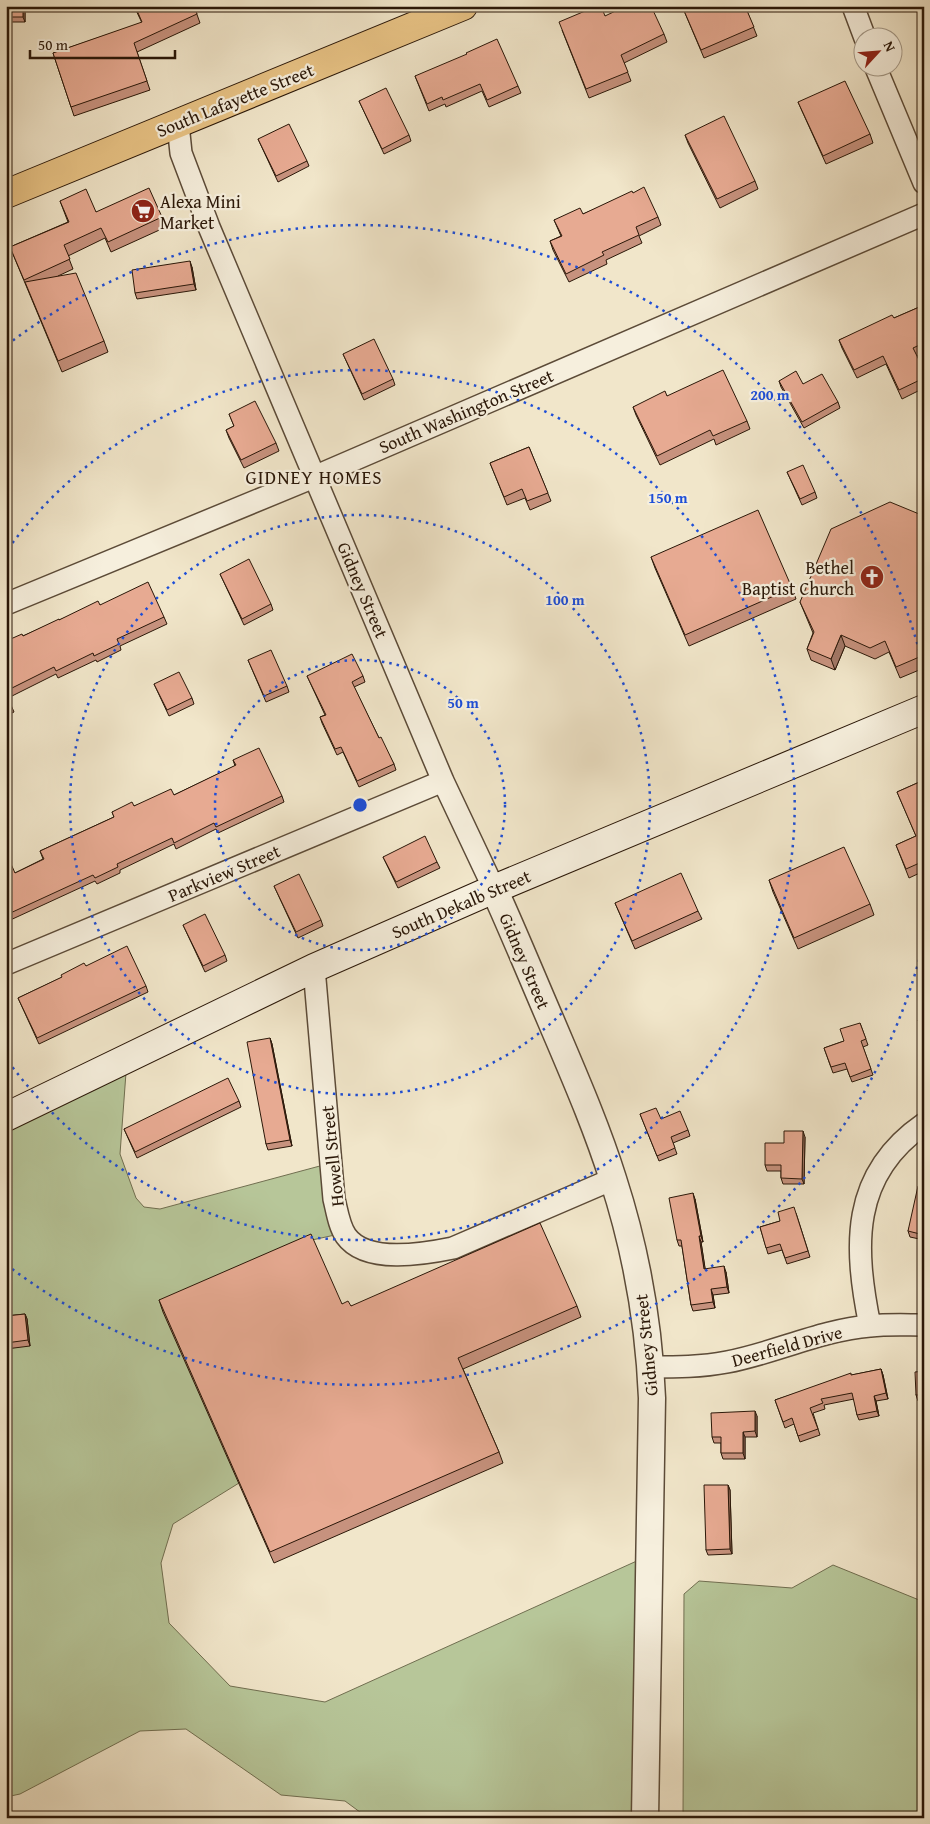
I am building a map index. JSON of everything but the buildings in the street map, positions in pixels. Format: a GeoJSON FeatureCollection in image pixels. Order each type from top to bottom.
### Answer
{"type":"FeatureCollection","features":[{"type":"Feature","properties":{"kind":"main road","name":"South Lafayette Street"},"geometry":{"type":"LineString","coordinates":[[6,194],[464,6]]}},
{"type":"Feature","properties":{"kind":"main road","name":"South Dekalb Street"},"geometry":{"type":"LineString","coordinates":[[6,1117],[314,968],[494,889],[924,709]]}},
{"type":"Feature","properties":{"kind":"street"},"geometry":{"type":"LineString","coordinates":[[853,6],[861,28]]}},
{"type":"Feature","properties":{"kind":"street"},"geometry":{"type":"LineString","coordinates":[[880,78],[924,183]]}},
{"type":"Feature","properties":{"kind":"street","name":"Gidney Street"},"geometry":{"type":"LineString","coordinates":[[178,124],[182,153],[209,227],[443,782],[494,889],[577,1083],[613,1179],[639,1280],[651,1367],[652,1408],[645,1818]]}},
{"type":"Feature","properties":{"kind":"street","name":"South Washington Street"},"geometry":{"type":"LineString","coordinates":[[6,604],[314,477],[924,214]]}},
{"type":"Feature","properties":{"kind":"street","name":"Parkview Street"},"geometry":{"type":"LineString","coordinates":[[6,964],[443,782]]}},
{"type":"Feature","properties":{"kind":"street","name":"Howell Street"},"geometry":{"type":"LineString","coordinates":[[314,968],[334,1199],[344,1233],[356,1245],[380,1254],[428,1254],[453,1248],[613,1179]]}},
{"type":"Feature","properties":{"kind":"street"},"geometry":{"type":"LineString","coordinates":[[870,1326],[864,1297],[859,1248],[864,1210],[869,1191],[889,1155],[904,1139],[924,1124]]}},
{"type":"Feature","properties":{"kind":"street","name":"Deerfield Drive"},"geometry":{"type":"LineString","coordinates":[[651,1367],[692,1367],[728,1362],[806,1339],[870,1326],[924,1325]]}},
{"type":"Feature","properties":{"kind":"green space"},"geometry":{"type":"Polygon","coordinates":[[[127,1059],[120,1154],[136,1198],[144,1207],[160,1209],[331,1163],[344,1233],[312,1240],[161,1306],[239,1483],[173,1524],[161,1563],[169,1623],[230,1686],[325,1702],[650,1555],[646,1818],[368,1818],[345,1801],[281,1795],[186,1729],[140,1731],[20,1794],[6,1797],[6,1117],[127,1059]]]}},
{"type":"Feature","properties":{"kind":"green space"},"geometry":{"type":"Polygon","coordinates":[[[833,1565],[924,1602],[924,1818],[683,1818],[684,1594],[699,1581],[792,1588],[833,1565]]]}},
{"type":"Feature","properties":{"kind":"place","name":"Alexa Mini Market"},"geometry":{"type":"Point","coordinates":[143,211]}},
{"type":"Feature","properties":{"kind":"place","name":"Bethel Baptist Church"},"geometry":{"type":"Point","coordinates":[872,577]}},
{"type":"Feature","properties":{"kind":"district","name":"GIDNEY HOMES"},"geometry":{"type":"Point","coordinates":[314,477]}}]}
